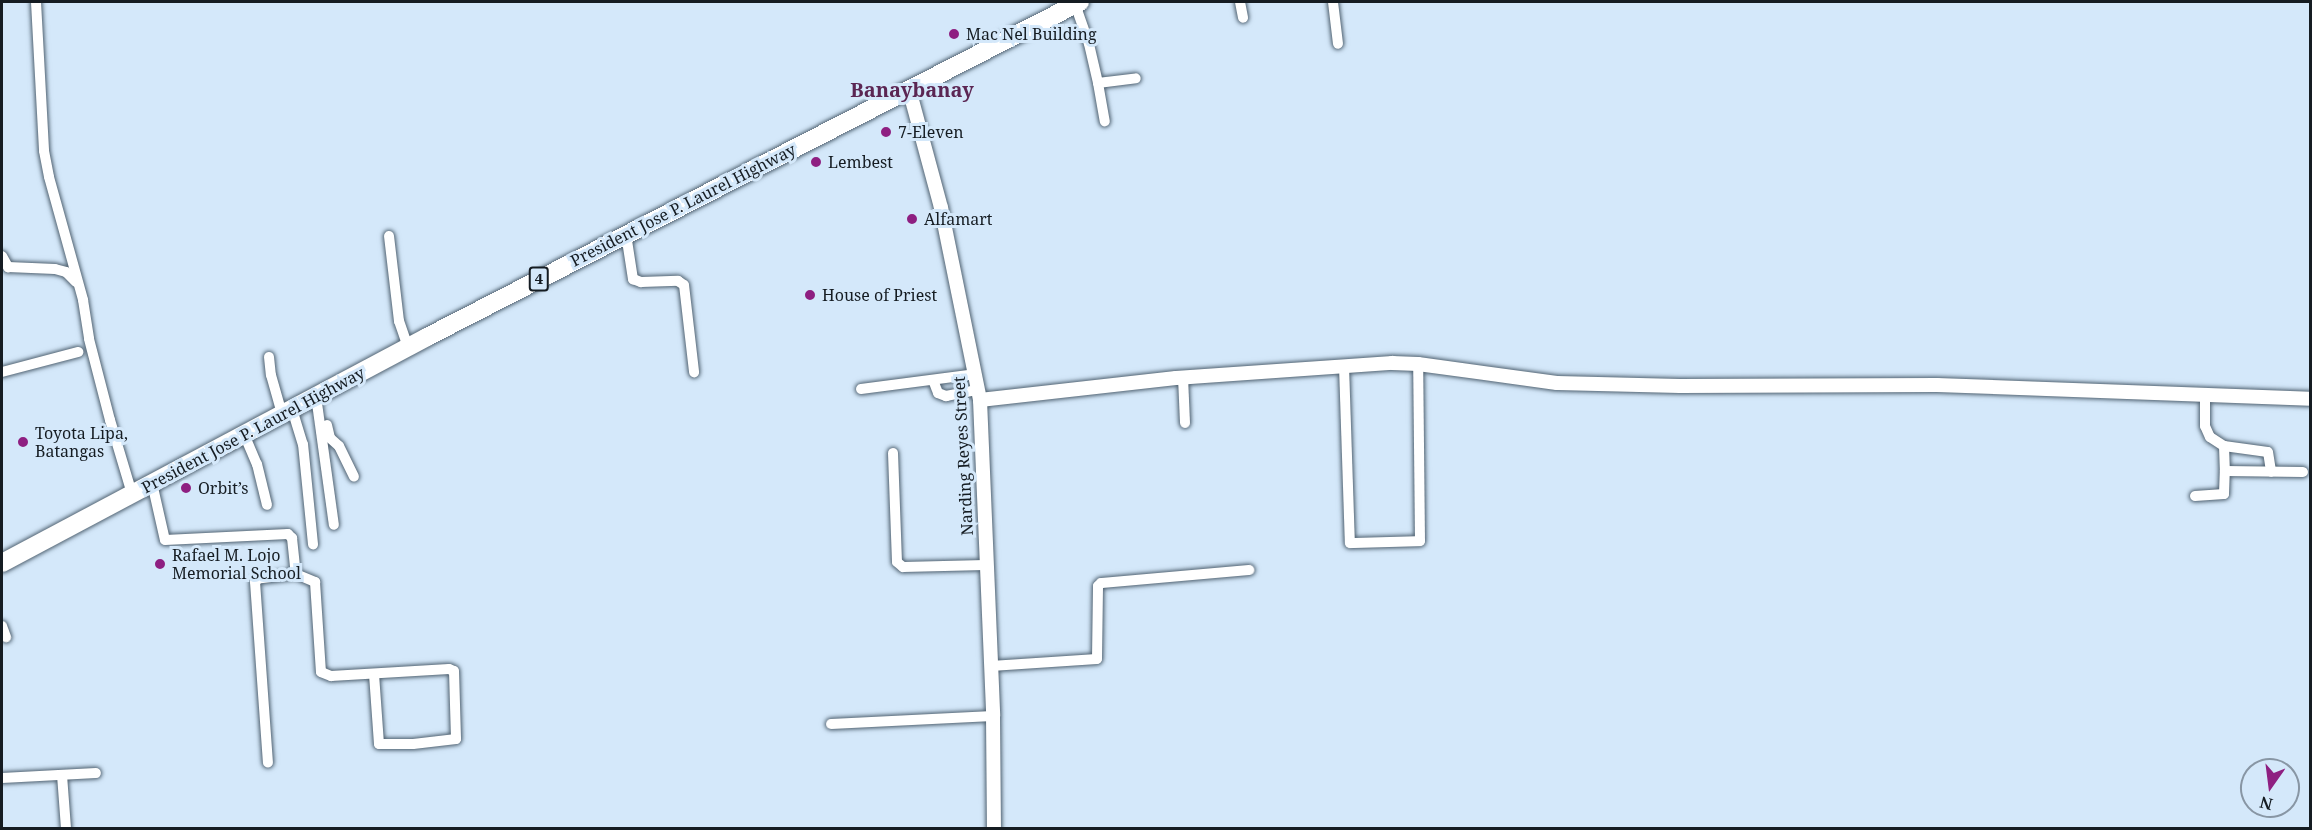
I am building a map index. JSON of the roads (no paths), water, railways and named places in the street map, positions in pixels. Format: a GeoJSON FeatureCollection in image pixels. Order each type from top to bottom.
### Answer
{"type":"FeatureCollection","features":[{"type":"Feature","properties":{"kind":"highway","name":"President Jose P. Laurel Highway"},"geometry":{"type":"LineString","coordinates":[[2,563],[408,347],[1078,3]]}},
{"type":"Feature","properties":{"kind":"street"},"geometry":{"type":"LineString","coordinates":[[36,2],[44,151],[107,408],[132,494]]}},
{"type":"Feature","properties":{"kind":"street"},"geometry":{"type":"LineString","coordinates":[[1240,2],[1243,18]]}},
{"type":"Feature","properties":{"kind":"street"},"geometry":{"type":"LineString","coordinates":[[1333,2],[1338,44]]}},
{"type":"Feature","properties":{"kind":"street"},"geometry":{"type":"LineString","coordinates":[[1078,3],[1105,121]]}},
{"type":"Feature","properties":{"kind":"street"},"geometry":{"type":"LineString","coordinates":[[1098,83],[1136,78]]}},
{"type":"Feature","properties":{"kind":"street","name":"Narding Reyes Street"},"geometry":{"type":"LineString","coordinates":[[909,89],[941,208],[979,395],[993,716],[994,828]]}},
{"type":"Feature","properties":{"kind":"street"},"geometry":{"type":"LineString","coordinates":[[626,234],[633,279],[641,282],[678,281],[684,285],[694,372]]}},
{"type":"Feature","properties":{"kind":"street"},"geometry":{"type":"LineString","coordinates":[[389,236],[399,321],[408,347]]}},
{"type":"Feature","properties":{"kind":"street"},"geometry":{"type":"LineString","coordinates":[[2,256],[8,267],[56,269],[66,272],[78,285]]}},
{"type":"Feature","properties":{"kind":"street"},"geometry":{"type":"LineString","coordinates":[[2,372],[78,352]]}},
{"type":"Feature","properties":{"kind":"street"},"geometry":{"type":"LineString","coordinates":[[269,357],[271,375],[303,444],[313,545]]}},
{"type":"Feature","properties":{"kind":"street"},"geometry":{"type":"LineString","coordinates":[[933,380],[938,393],[946,396],[979,395],[1183,377],[1344,366],[1418,364],[1557,383],[1680,386],[1937,386],[2310,399]]}},
{"type":"Feature","properties":{"kind":"street"},"geometry":{"type":"LineString","coordinates":[[1344,366],[1350,543],[1420,541],[1418,364]]}},
{"type":"Feature","properties":{"kind":"street"},"geometry":{"type":"LineString","coordinates":[[861,389],[976,374]]}},
{"type":"Feature","properties":{"kind":"street"},"geometry":{"type":"LineString","coordinates":[[1183,377],[1185,423]]}},
{"type":"Feature","properties":{"kind":"street"},"geometry":{"type":"LineString","coordinates":[[319,394],[328,432],[343,453],[354,477]]}},
{"type":"Feature","properties":{"kind":"street"},"geometry":{"type":"LineString","coordinates":[[319,394],[334,525]]}},
{"type":"Feature","properties":{"kind":"street"},"geometry":{"type":"LineString","coordinates":[[2205,394],[2205,426],[2210,437],[2224,446],[2268,452],[2271,472]]}},
{"type":"Feature","properties":{"kind":"street"},"geometry":{"type":"LineString","coordinates":[[244,434],[257,464],[267,505]]}},
{"type":"Feature","properties":{"kind":"street"},"geometry":{"type":"LineString","coordinates":[[2195,496],[2224,494],[2224,446]]}},
{"type":"Feature","properties":{"kind":"street"},"geometry":{"type":"LineString","coordinates":[[893,453],[897,562],[903,567],[985,565]]}},
{"type":"Feature","properties":{"kind":"street"},"geometry":{"type":"LineString","coordinates":[[2225,471],[2303,472]]}},
{"type":"Feature","properties":{"kind":"street"},"geometry":{"type":"LineString","coordinates":[[152,483],[165,540],[288,534],[292,538],[296,574]]}},
{"type":"Feature","properties":{"kind":"street"},"geometry":{"type":"LineString","coordinates":[[991,666],[1097,659],[1098,586],[1101,583],[1249,570]]}},
{"type":"Feature","properties":{"kind":"street"},"geometry":{"type":"LineString","coordinates":[[268,763],[255,582],[258,579],[296,574],[313,581],[316,586],[321,672],[331,676],[374,674],[454,671],[456,739],[413,744],[378,744],[374,674]]}},
{"type":"Feature","properties":{"kind":"street"},"geometry":{"type":"LineString","coordinates":[[2,626],[6,637]]}},
{"type":"Feature","properties":{"kind":"street"},"geometry":{"type":"LineString","coordinates":[[831,724],[993,716]]}},
{"type":"Feature","properties":{"kind":"street"},"geometry":{"type":"LineString","coordinates":[[2,778],[96,773]]}},
{"type":"Feature","properties":{"kind":"street"},"geometry":{"type":"LineString","coordinates":[[62,775],[66,828]]}},
{"type":"Feature","properties":{"kind":"place","name":"Mac Nel Building"},"geometry":{"type":"Point","coordinates":[954,34]}},
{"type":"Feature","properties":{"kind":"place","name":"7-Eleven"},"geometry":{"type":"Point","coordinates":[886,132]}},
{"type":"Feature","properties":{"kind":"place","name":"Lembest"},"geometry":{"type":"Point","coordinates":[816,162]}},
{"type":"Feature","properties":{"kind":"place","name":"Alfamart"},"geometry":{"type":"Point","coordinates":[912,219]}},
{"type":"Feature","properties":{"kind":"place","name":"House of Priest"},"geometry":{"type":"Point","coordinates":[810,295]}},
{"type":"Feature","properties":{"kind":"place","name":"Toyota Lipa, Batangas"},"geometry":{"type":"Point","coordinates":[23,442]}},
{"type":"Feature","properties":{"kind":"place","name":"Orbit’s"},"geometry":{"type":"Point","coordinates":[186,488]}},
{"type":"Feature","properties":{"kind":"place","name":"Rafael M. Lojo Memorial School"},"geometry":{"type":"Point","coordinates":[160,564]}},
{"type":"Feature","properties":{"kind":"district","name":"Banaybanay"},"geometry":{"type":"Point","coordinates":[912,89]}}]}
